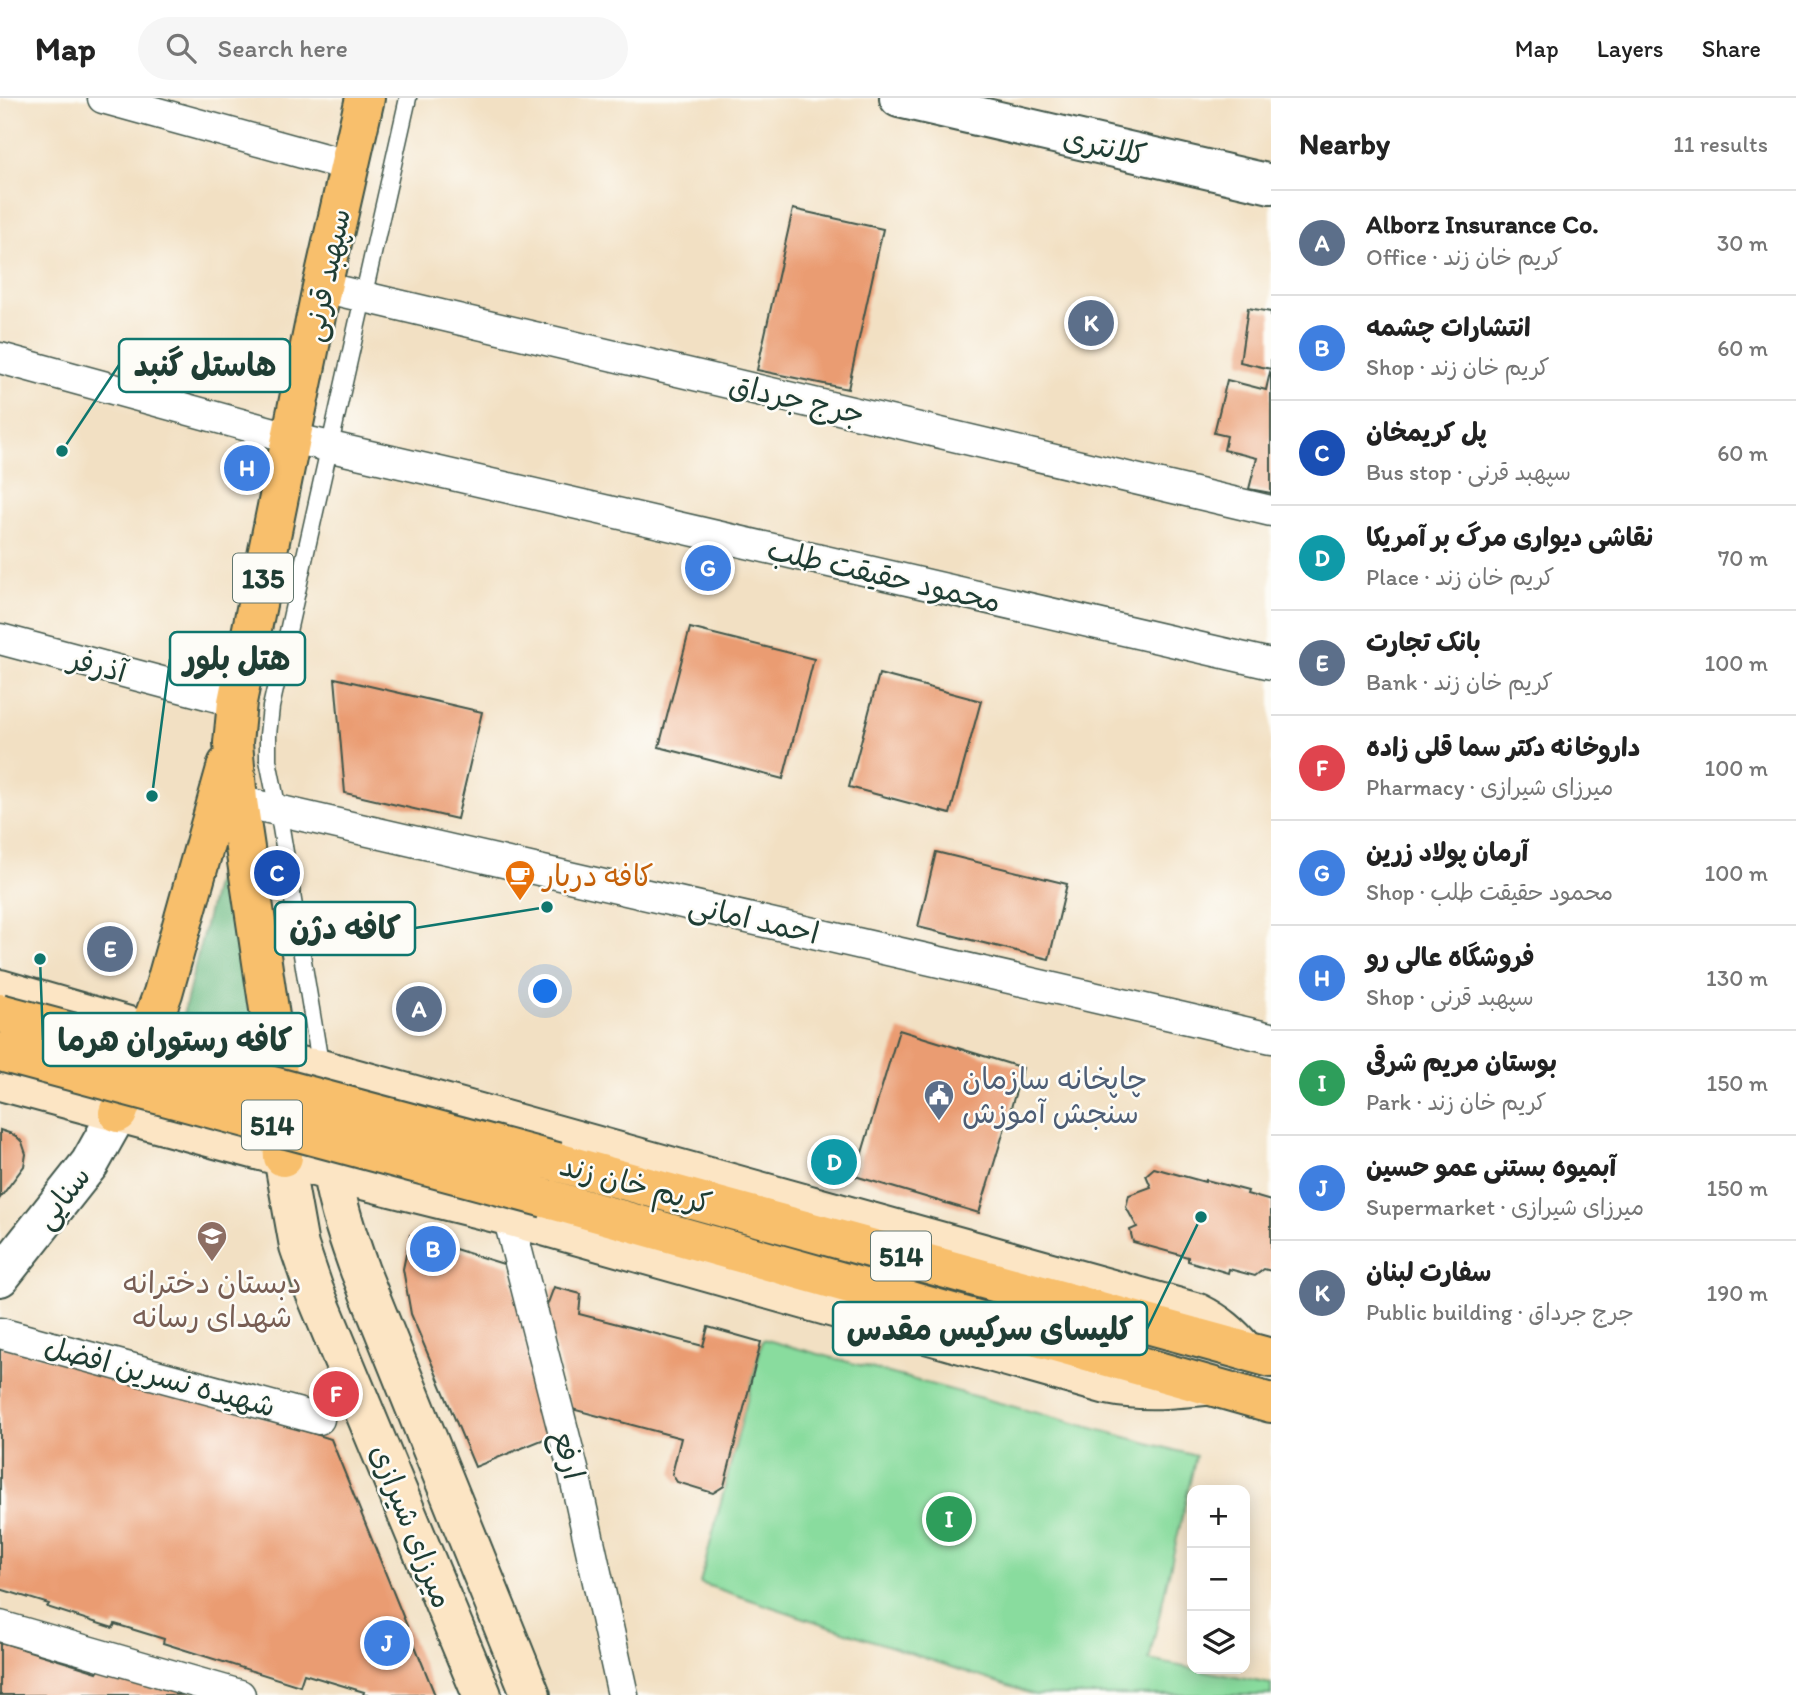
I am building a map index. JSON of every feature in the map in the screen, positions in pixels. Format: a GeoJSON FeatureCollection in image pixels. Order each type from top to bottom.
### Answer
{"type":"FeatureCollection","features":[{"type":"Feature","properties":{"kind":"main road","name":"سپهبد قرنی"},"geometry":{"type":"LineString","coordinates":[[283,1157],[277,1063],[238,801],[233,743],[237,702],[322,287],[365,98]]}},
{"type":"Feature","properties":{"kind":"main road"},"geometry":{"type":"LineString","coordinates":[[118,1113],[163,993],[233,743]]}},
{"type":"Feature","properties":{"kind":"main road"},"geometry":{"type":"LineString","coordinates":[[0,989],[149,1032]]}},
{"type":"Feature","properties":{"kind":"main road","name":"کریم خان زند"},"geometry":{"type":"LineString","coordinates":[[0,1013],[1258,1354]]}},
{"type":"Feature","properties":{"kind":"main road","name":"کریم خان زند"},"geometry":{"type":"LineString","coordinates":[[0,1052],[545,1198],[1271,1403]]}},
{"type":"Feature","properties":{"kind":"main road"},"geometry":{"type":"LineString","coordinates":[[277,1063],[321,1069],[1198,1313],[1214,1321],[1258,1354]]}},
{"type":"Feature","properties":{"kind":"main road","name":"میرزای شیرازی"},"geometry":{"type":"LineString","coordinates":[[321,1069],[331,1172],[340,1212],[359,1271],[531,1695]]}},
{"type":"Feature","properties":{"kind":"main road","name":"کریم خان زند"},"geometry":{"type":"LineString","coordinates":[[0,1081],[331,1172],[508,1216],[1107,1385],[1151,1390],[1210,1385]]}},
{"type":"Feature","properties":{"kind":"main road"},"geometry":{"type":"LineString","coordinates":[[412,1192],[380,1164],[376,1156],[379,1130],[389,1110],[397,1103],[405,1100],[436,1101]]}},
{"type":"Feature","properties":{"kind":"main road","name":"میرزای شیرازی"},"geometry":{"type":"LineString","coordinates":[[283,1157],[299,1246],[314,1290],[482,1695]]}},
{"type":"Feature","properties":{"kind":"street"},"geometry":{"type":"LineString","coordinates":[[103,98],[350,166]]}},
{"type":"Feature","properties":{"kind":"street","name":"کلانتری"},"geometry":{"type":"LineString","coordinates":[[899,98],[1271,184]]}},
{"type":"Feature","properties":{"kind":"street","name":"جرج جرداق"},"geometry":{"type":"LineString","coordinates":[[322,287],[1271,511]]}},
{"type":"Feature","properties":{"kind":"street","name":"محمود حقیقت طلب"},"geometry":{"type":"LineString","coordinates":[[0,358],[329,447],[1271,664]]}},
{"type":"Feature","properties":{"kind":"street","name":"آذرفر"},"geometry":{"type":"LineString","coordinates":[[0,639],[237,702]]}},
{"type":"Feature","properties":{"kind":"street","name":"احمد امانی"},"geometry":{"type":"LineString","coordinates":[[238,801],[1271,1038]]}},
{"type":"Feature","properties":{"kind":"street","name":"سنایی"},"geometry":{"type":"LineString","coordinates":[[0,1277],[90,1163],[118,1113]]}},
{"type":"Feature","properties":{"kind":"street","name":"ارفع"},"geometry":{"type":"LineString","coordinates":[[508,1216],[574,1473],[623,1695]]}},
{"type":"Feature","properties":{"kind":"street","name":"شهیده نسرین افضل"},"geometry":{"type":"LineString","coordinates":[[0,1333],[319,1419]]}},
{"type":"Feature","properties":{"kind":"street"},"geometry":{"type":"LineString","coordinates":[[0,1626],[240,1695]]}},
{"type":"Feature","properties":{"kind":"lane"},"geometry":{"type":"LineString","coordinates":[[321,1069],[268,760],[268,735],[271,707],[408,98]]}},
{"type":"Feature","properties":{"kind":"green space"},"geometry":{"type":"Polygon","coordinates":[[[225,843],[250,989],[258,1069],[175,1048],[225,843]]]}},
{"type":"Feature","properties":{"kind":"green space"},"geometry":{"type":"Polygon","coordinates":[[[763,1339],[1196,1456],[1189,1485],[1187,1485],[1187,1495],[1149,1660],[1187,1667],[1187,1674],[1220,1674],[1271,1684],[1271,1695],[1035,1695],[700,1583],[763,1339]]]}},
{"type":"Feature","properties":{"kind":"building"},"geometry":{"type":"Polygon","coordinates":[[[793,209],[883,229],[848,389],[757,370],[793,209]]]}},
{"type":"Feature","properties":{"kind":"building"},"geometry":{"type":"Polygon","coordinates":[[[1248,308],[1271,312],[1271,369],[1240,362],[1248,308]]]}},
{"type":"Feature","properties":{"kind":"building"},"geometry":{"type":"Polygon","coordinates":[[[1270,372],[1271,493],[1249,489],[1257,458],[1224,450],[1227,436],[1214,433],[1227,380],[1266,390],[1270,372]]]}},
{"type":"Feature","properties":{"kind":"building"},"geometry":{"type":"Polygon","coordinates":[[[690,628],[814,659],[783,779],[659,747],[690,628]]]}},
{"type":"Feature","properties":{"kind":"building"},"geometry":{"type":"Polygon","coordinates":[[[879,674],[981,701],[950,814],[849,787],[879,674]]]}},
{"type":"Feature","properties":{"kind":"building"},"geometry":{"type":"Polygon","coordinates":[[[335,678],[482,712],[457,819],[345,793],[335,678]]]}},
{"type":"Feature","properties":{"kind":"building"},"geometry":{"type":"Polygon","coordinates":[[[936,852],[1067,884],[1049,959],[918,927],[936,852]]]}},
{"type":"Feature","properties":{"kind":"building","name":"چاپخانه سازمان سنجش آموزش"},"geometry":{"type":"Polygon","coordinates":[[[899,1030],[1023,1068],[979,1213],[855,1176],[899,1030]]]}},
{"type":"Feature","properties":{"kind":"building"},"geometry":{"type":"Polygon","coordinates":[[[0,1130],[17,1137],[26,1154],[24,1166],[0,1198],[0,1130]]]}},
{"type":"Feature","properties":{"kind":"building"},"geometry":{"type":"Polygon","coordinates":[[[1154,1168],[1248,1191],[1247,1194],[1271,1201],[1271,1271],[1264,1269],[1255,1276],[1229,1269],[1228,1273],[1188,1261],[1188,1257],[1133,1242],[1130,1230],[1137,1227],[1126,1207],[1129,1195],[1151,1187],[1146,1175],[1154,1168]]]}},
{"type":"Feature","properties":{"kind":"building"},"geometry":{"type":"Polygon","coordinates":[[[410,1235],[510,1266],[526,1346],[552,1436],[475,1467],[411,1314],[403,1269],[410,1235]]]}},
{"type":"Feature","properties":{"kind":"building"},"geometry":{"type":"Polygon","coordinates":[[[554,1287],[581,1294],[579,1314],[703,1346],[708,1327],[761,1342],[724,1486],[713,1493],[677,1482],[672,1474],[681,1438],[572,1409],[545,1311],[554,1287]]]}},
{"type":"Feature","properties":{"kind":"building"},"geometry":{"type":"Polygon","coordinates":[[[0,1346],[167,1387],[331,1439],[435,1695],[363,1695],[364,1692],[304,1674],[300,1686],[163,1643],[164,1639],[115,1624],[113,1628],[0,1589],[0,1346]]]}},
{"type":"Feature","properties":{"kind":"building"},"geometry":{"type":"Polygon","coordinates":[[[0,1642],[97,1672],[100,1663],[200,1695],[0,1695],[0,1642]]]}},
{"type":"Feature","properties":{"kind":"place","name":"سفارت لبنان"},"geometry":{"type":"Point","coordinates":[1091,323]}},
{"type":"Feature","properties":{"kind":"place","name":"هاستل گنبد"},"geometry":{"type":"Point","coordinates":[62,451]}},
{"type":"Feature","properties":{"kind":"place","name":"فروشگاه عالی رو"},"geometry":{"type":"Point","coordinates":[247,468]}},
{"type":"Feature","properties":{"kind":"place","name":"آرمان پولاد زرین"},"geometry":{"type":"Point","coordinates":[708,568]}},
{"type":"Feature","properties":{"kind":"place","name":"هتل بلور"},"geometry":{"type":"Point","coordinates":[152,796]}},
{"type":"Feature","properties":{"kind":"place","name":"پل کریمخان"},"geometry":{"type":"Point","coordinates":[277,873]}},
{"type":"Feature","properties":{"kind":"place","name":"کافه دربار"},"geometry":{"type":"Point","coordinates":[520,902]}},
{"type":"Feature","properties":{"kind":"place","name":"کافه دژن"},"geometry":{"type":"Point","coordinates":[547,907]}},
{"type":"Feature","properties":{"kind":"place","name":"بانک تجارت"},"geometry":{"type":"Point","coordinates":[110,949]}},
{"type":"Feature","properties":{"kind":"place","name":"کافه رستوران هرما"},"geometry":{"type":"Point","coordinates":[40,959]}},
{"type":"Feature","properties":{"kind":"place","name":"Alborz Insurance Co."},"geometry":{"type":"Point","coordinates":[419,1009]}},
{"type":"Feature","properties":{"kind":"place","name":"چاپخانه سازمان سنجش آموزش"},"geometry":{"type":"Point","coordinates":[939,1122]}},
{"type":"Feature","properties":{"kind":"place","name":"نقاشی دیواری مرگ بر آمریکا"},"geometry":{"type":"Point","coordinates":[834,1162]}},
{"type":"Feature","properties":{"kind":"place","name":"کلیسای سرکیس مقدس"},"geometry":{"type":"Point","coordinates":[1201,1217]}},
{"type":"Feature","properties":{"kind":"place","name":"انتشارات چشمه"},"geometry":{"type":"Point","coordinates":[433,1249]}},
{"type":"Feature","properties":{"kind":"place","name":"دبستان دخترانه شهدای رسانه"},"geometry":{"type":"Point","coordinates":[212,1263]}},
{"type":"Feature","properties":{"kind":"place","name":"داروخانه دکتر سما قلی زاده"},"geometry":{"type":"Point","coordinates":[336,1394]}},
{"type":"Feature","properties":{"kind":"place","name":"بوستان مریم شرقی"},"geometry":{"type":"Point","coordinates":[949,1519]}},
{"type":"Feature","properties":{"kind":"place","name":"آبمیوه بستنی عمو حسین"},"geometry":{"type":"Point","coordinates":[387,1643]}}]}
